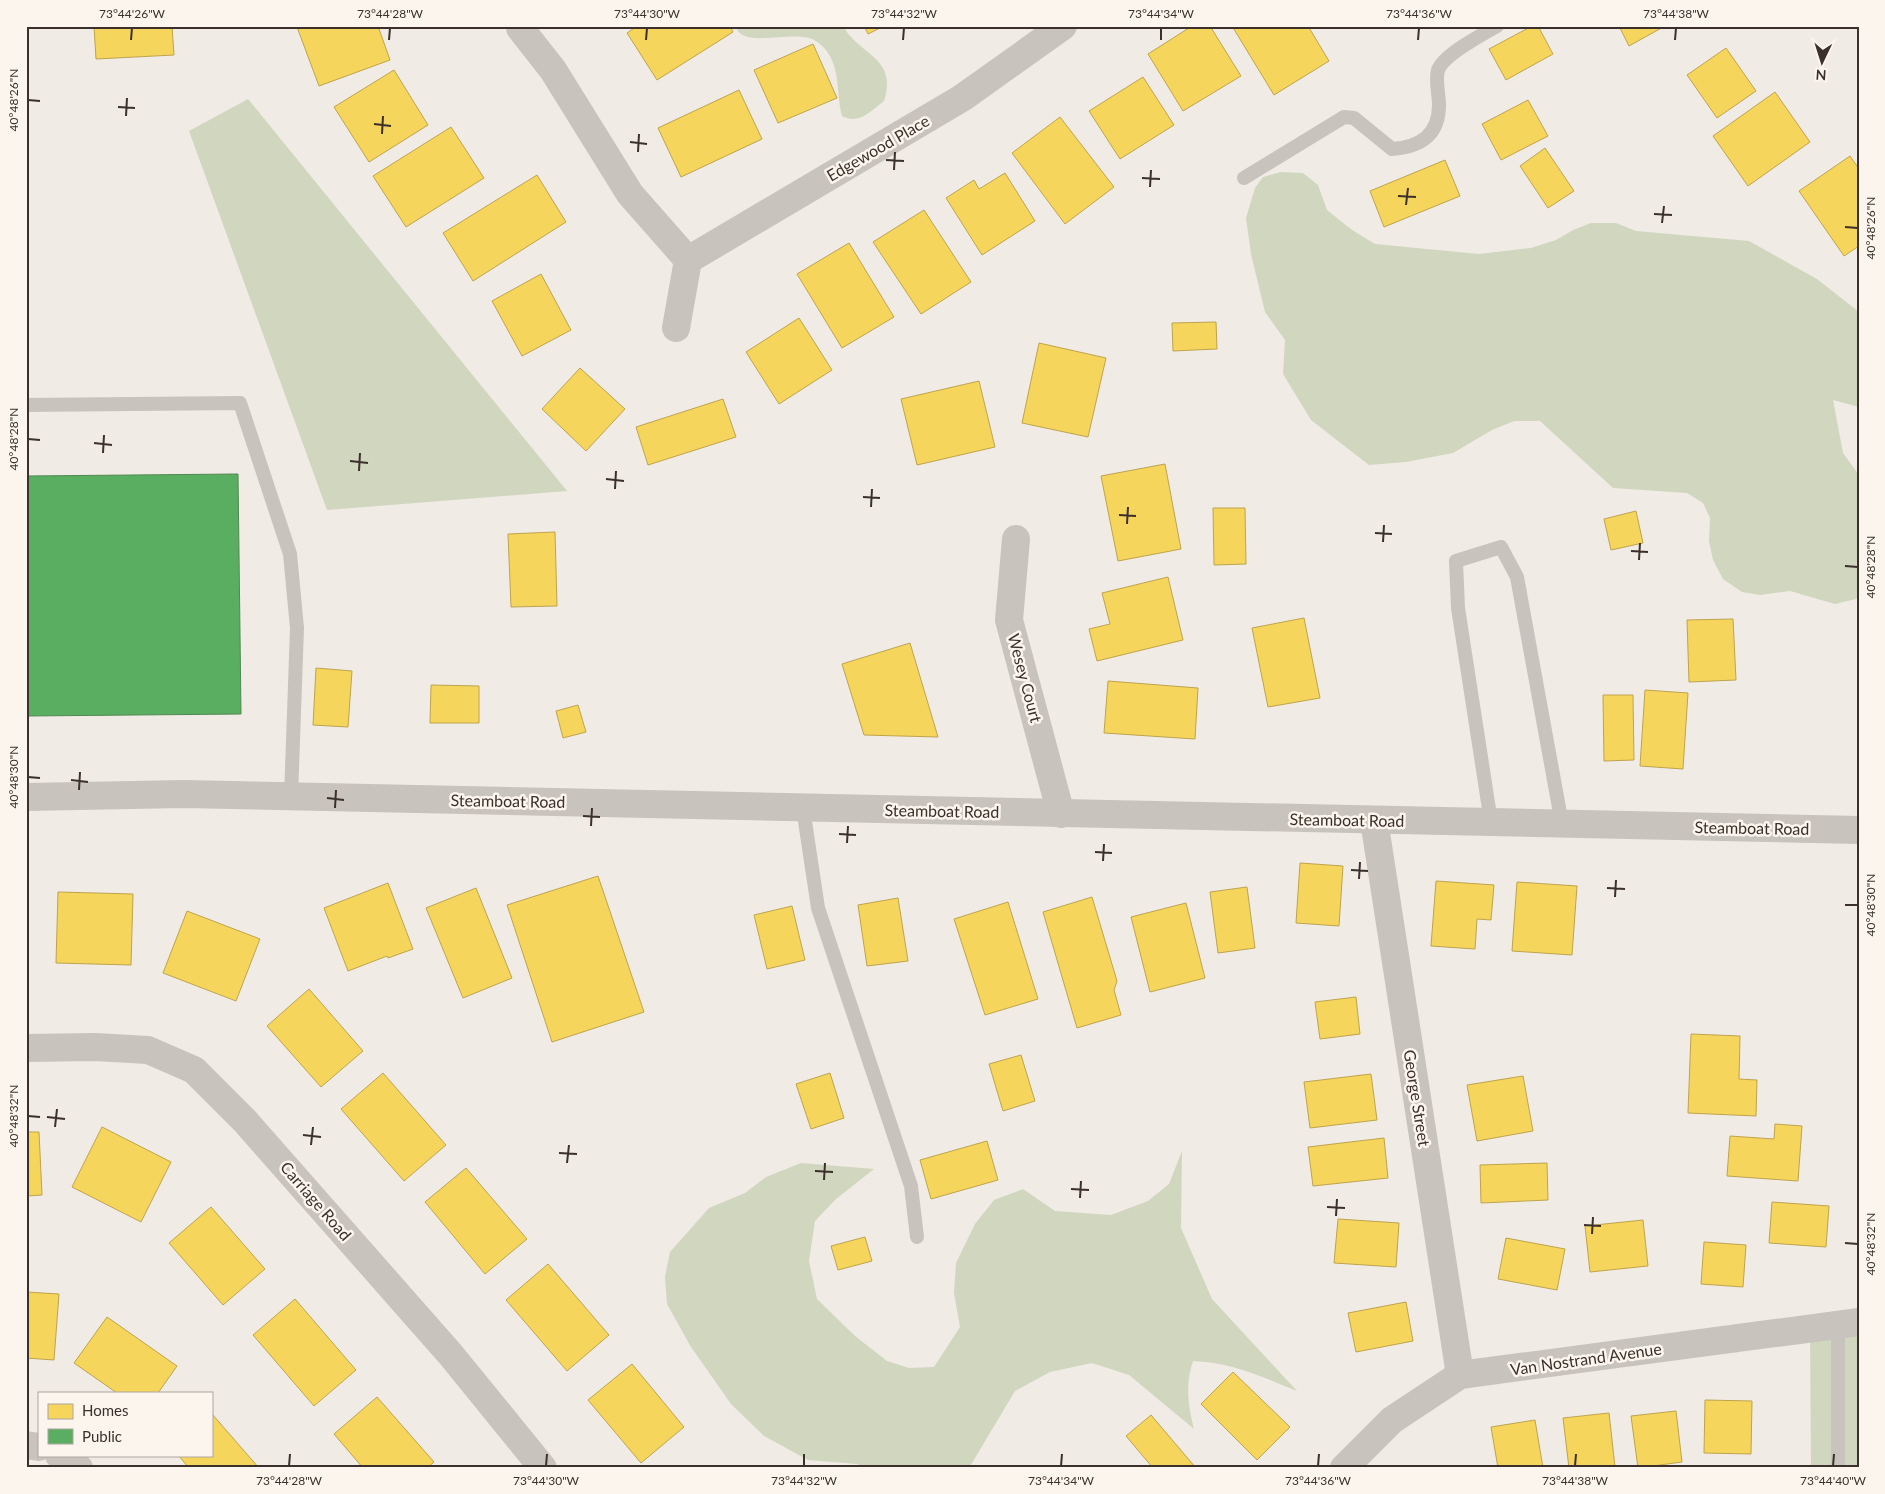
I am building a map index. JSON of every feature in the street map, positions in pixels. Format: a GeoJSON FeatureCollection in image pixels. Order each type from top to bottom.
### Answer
{"type":"FeatureCollection","features":[{"type":"Feature","properties":{"kind":"street","name":"Edgewood Place"},"geometry":{"type":"LineString","coordinates":[[688,260],[962,98],[1063,26]]}},
{"type":"Feature","properties":{"kind":"street"},"geometry":{"type":"LineString","coordinates":[[520,28],[553,70],[630,194],[688,260],[676,328]]}},
{"type":"Feature","properties":{"kind":"street","name":"Wesey Court"},"geometry":{"type":"LineString","coordinates":[[1016,539],[1009,620],[1061,814]]}},
{"type":"Feature","properties":{"kind":"street","name":"Steamboat Road"},"geometry":{"type":"LineString","coordinates":[[26,797],[184,794],[1859,830]]}},
{"type":"Feature","properties":{"kind":"street","name":"George Street"},"geometry":{"type":"LineString","coordinates":[[1374,820],[1460,1375]]}},
{"type":"Feature","properties":{"kind":"street","name":"Carriage Road"},"geometry":{"type":"LineString","coordinates":[[26,1048],[96,1046],[148,1050],[194,1070],[245,1121],[451,1355],[543,1468]]}},
{"type":"Feature","properties":{"kind":"street","name":"Van Nostrand Avenue"},"geometry":{"type":"LineString","coordinates":[[1344,1468],[1392,1420],[1460,1375],[1848,1324]]}},
{"type":"Feature","properties":{"kind":"street"},"geometry":{"type":"LineString","coordinates":[[61,1456],[79,1468]]}},
{"type":"Feature","properties":{"kind":"lane"},"geometry":{"type":"LineString","coordinates":[[1244,178],[1344,117],[1354,118],[1392,149],[1410,148],[1427,137],[1437,124],[1438,70],[1451,54],[1497,26]]}},
{"type":"Feature","properties":{"kind":"lane"},"geometry":{"type":"LineString","coordinates":[[26,405],[240,403],[290,554],[296,628],[291,797]]}},
{"type":"Feature","properties":{"kind":"lane"},"geometry":{"type":"LineString","coordinates":[[1491,822],[1458,608],[1456,561],[1501,548],[1517,577],[1562,824]]}},
{"type":"Feature","properties":{"kind":"lane"},"geometry":{"type":"LineString","coordinates":[[803,808],[818,908],[912,1186],[917,1238]]}},
{"type":"Feature","properties":{"kind":"lane"},"geometry":{"type":"LineString","coordinates":[[1838,1468],[1848,1324]]}},
{"type":"Feature","properties":{"kind":"green space"},"geometry":{"type":"Polygon","coordinates":[[[736,26],[843,26],[850,36],[882,66],[886,75],[887,86],[884,101],[859,118],[854,119],[842,116],[834,65],[830,55],[823,47],[806,37],[747,37],[740,33],[736,26]]]}},
{"type":"Feature","properties":{"kind":"green space"},"geometry":{"type":"Polygon","coordinates":[[[248,99],[567,491],[327,510],[189,131],[248,99]]]}},
{"type":"Feature","properties":{"kind":"green space"},"geometry":{"type":"Polygon","coordinates":[[[1281,172],[1303,173],[1318,185],[1327,210],[1352,230],[1375,244],[1479,254],[1531,248],[1556,240],[1573,230],[1591,223],[1616,223],[1636,231],[1749,241],[1817,279],[1859,312],[1859,407],[1833,400],[1843,453],[1859,475],[1859,596],[1856,599],[1835,604],[1790,591],[1760,595],[1742,592],[1723,579],[1713,560],[1709,541],[1710,518],[1703,503],[1687,493],[1613,488],[1540,421],[1514,421],[1492,430],[1453,453],[1406,462],[1369,465],[1311,420],[1283,374],[1285,340],[1265,312],[1251,254],[1246,218],[1255,188],[1263,177],[1281,172]]]}},
{"type":"Feature","properties":{"kind":"green space"},"geometry":{"type":"Polygon","coordinates":[[[1182,1151],[1181,1228],[1212,1299],[1297,1391],[1233,1367],[1193,1361],[1190,1370],[1188,1395],[1194,1429],[1129,1375],[1092,1363],[1050,1372],[1015,1391],[969,1468],[868,1468],[857,1464],[808,1460],[764,1436],[731,1404],[691,1347],[667,1304],[665,1277],[670,1252],[709,1208],[745,1193],[766,1177],[801,1163],[874,1169],[836,1199],[815,1221],[809,1261],[817,1299],[855,1336],[887,1361],[909,1368],[934,1367],[960,1327],[954,1293],[956,1263],[975,1224],[994,1200],[1023,1189],[1055,1211],[1111,1215],[1148,1201],[1169,1184],[1182,1151]]]}},
{"type":"Feature","properties":{"kind":"green space"},"geometry":{"type":"Polygon","coordinates":[[[1857,1326],[1857,1468],[1811,1468],[1810,1332],[1857,1326]]]}},
{"type":"Feature","properties":{"kind":"building: Homes"},"geometry":{"type":"Polygon","coordinates":[[[94,26],[172,26],[174,55],[96,59],[94,26]]]}},
{"type":"Feature","properties":{"kind":"building: Homes"},"geometry":{"type":"Polygon","coordinates":[[[378,26],[390,60],[319,86],[297,27],[378,26]]]}},
{"type":"Feature","properties":{"kind":"building: Homes"},"geometry":{"type":"Polygon","coordinates":[[[637,26],[730,26],[733,32],[657,80],[627,33],[637,26]]]}},
{"type":"Feature","properties":{"kind":"building: Homes"},"geometry":{"type":"Polygon","coordinates":[[[864,26],[884,26],[868,34],[864,26]]]}},
{"type":"Feature","properties":{"kind":"building: Homes"},"geometry":{"type":"Polygon","coordinates":[[[1192,26],[1210,26],[1241,76],[1183,111],[1148,54],[1192,26]]]}},
{"type":"Feature","properties":{"kind":"building: Homes"},"geometry":{"type":"Polygon","coordinates":[[[1232,26],[1308,26],[1329,61],[1274,95],[1232,26]]]}},
{"type":"Feature","properties":{"kind":"building: Homes"},"geometry":{"type":"Polygon","coordinates":[[[1532,26],[1538,26],[1553,54],[1506,80],[1489,49],[1532,26]]]}},
{"type":"Feature","properties":{"kind":"building: Homes"},"geometry":{"type":"Polygon","coordinates":[[[1619,26],[1665,26],[1629,46],[1619,26]]]}},
{"type":"Feature","properties":{"kind":"building: Homes"},"geometry":{"type":"Polygon","coordinates":[[[813,44],[837,98],[778,123],[754,70],[813,44]]]}},
{"type":"Feature","properties":{"kind":"building: Homes"},"geometry":{"type":"Polygon","coordinates":[[[1726,48],[1756,91],[1717,118],[1687,75],[1726,48]]]}},
{"type":"Feature","properties":{"kind":"building: Homes"},"geometry":{"type":"Polygon","coordinates":[[[394,70],[428,125],[369,162],[334,107],[394,70]]]}},
{"type":"Feature","properties":{"kind":"building: Homes"},"geometry":{"type":"Polygon","coordinates":[[[1143,77],[1174,125],[1120,159],[1089,111],[1143,77]]]}},
{"type":"Feature","properties":{"kind":"building: Homes"},"geometry":{"type":"Polygon","coordinates":[[[739,90],[762,139],[681,177],[658,128],[739,90]]]}},
{"type":"Feature","properties":{"kind":"building: Homes"},"geometry":{"type":"Polygon","coordinates":[[[1775,92],[1810,142],[1748,186],[1713,136],[1775,92]]]}},
{"type":"Feature","properties":{"kind":"building: Homes"},"geometry":{"type":"Polygon","coordinates":[[[1528,100],[1548,136],[1501,160],[1482,124],[1528,100]]]}},
{"type":"Feature","properties":{"kind":"building: Homes"},"geometry":{"type":"Polygon","coordinates":[[[1060,117],[1114,187],[1065,224],[1012,153],[1060,117]]]}},
{"type":"Feature","properties":{"kind":"building: Homes"},"geometry":{"type":"Polygon","coordinates":[[[451,127],[484,178],[406,227],[373,176],[451,127]]]}},
{"type":"Feature","properties":{"kind":"building: Homes"},"geometry":{"type":"Polygon","coordinates":[[[1545,148],[1574,191],[1548,208],[1520,166],[1545,148]]]}},
{"type":"Feature","properties":{"kind":"building: Homes"},"geometry":{"type":"Polygon","coordinates":[[[1850,156],[1859,169],[1859,246],[1844,256],[1799,191],[1850,156]]]}},
{"type":"Feature","properties":{"kind":"building: Homes"},"geometry":{"type":"Polygon","coordinates":[[[1445,160],[1460,196],[1384,227],[1370,191],[1445,160]]]}},
{"type":"Feature","properties":{"kind":"building: Homes"},"geometry":{"type":"Polygon","coordinates":[[[1005,173],[1035,221],[982,255],[946,198],[974,180],[979,189],[1005,173]]]}},
{"type":"Feature","properties":{"kind":"building: Homes"},"geometry":{"type":"Polygon","coordinates":[[[537,175],[566,222],[473,281],[443,233],[537,175]]]}},
{"type":"Feature","properties":{"kind":"building: Homes"},"geometry":{"type":"Polygon","coordinates":[[[924,210],[971,282],[921,314],[873,242],[924,210]]]}},
{"type":"Feature","properties":{"kind":"building: Homes"},"geometry":{"type":"Polygon","coordinates":[[[849,243],[894,317],[842,348],[797,274],[849,243]]]}},
{"type":"Feature","properties":{"kind":"building: Homes"},"geometry":{"type":"Polygon","coordinates":[[[541,274],[571,330],[522,356],[492,301],[541,274]]]}},
{"type":"Feature","properties":{"kind":"building: Homes"},"geometry":{"type":"Polygon","coordinates":[[[799,318],[832,370],[779,404],[746,352],[799,318]]]}},
{"type":"Feature","properties":{"kind":"building: Homes"},"geometry":{"type":"Polygon","coordinates":[[[1216,322],[1217,349],[1173,351],[1172,323],[1216,322]]]}},
{"type":"Feature","properties":{"kind":"building: Homes"},"geometry":{"type":"Polygon","coordinates":[[[1039,343],[1106,358],[1088,437],[1022,423],[1039,343]]]}},
{"type":"Feature","properties":{"kind":"building: Homes"},"geometry":{"type":"Polygon","coordinates":[[[580,368],[625,409],[586,451],[542,409],[580,368]]]}},
{"type":"Feature","properties":{"kind":"building: Homes"},"geometry":{"type":"Polygon","coordinates":[[[979,381],[995,447],[917,465],[901,399],[979,381]]]}},
{"type":"Feature","properties":{"kind":"building: Homes"},"geometry":{"type":"Polygon","coordinates":[[[723,399],[736,437],[648,465],[636,427],[723,399]]]}},
{"type":"Feature","properties":{"kind":"building: Homes"},"geometry":{"type":"Polygon","coordinates":[[[1165,464],[1181,549],[1118,561],[1101,476],[1165,464]]]}},
{"type":"Feature","properties":{"kind":"building: Homes"},"geometry":{"type":"Polygon","coordinates":[[[1213,508],[1245,508],[1246,564],[1214,565],[1213,508]]]}},
{"type":"Feature","properties":{"kind":"building: Homes"},"geometry":{"type":"Polygon","coordinates":[[[1636,511],[1643,543],[1611,550],[1604,519],[1636,511]]]}},
{"type":"Feature","properties":{"kind":"building: Homes"},"geometry":{"type":"Polygon","coordinates":[[[555,532],[557,606],[511,607],[508,534],[555,532]]]}},
{"type":"Feature","properties":{"kind":"building: Homes"},"geometry":{"type":"Polygon","coordinates":[[[1168,577],[1183,640],[1097,661],[1089,629],[1110,624],[1102,593],[1168,577]]]}},
{"type":"Feature","properties":{"kind":"building: Homes"},"geometry":{"type":"Polygon","coordinates":[[[1304,618],[1320,698],[1268,707],[1252,628],[1304,618]]]}},
{"type":"Feature","properties":{"kind":"building: Homes"},"geometry":{"type":"Polygon","coordinates":[[[1733,619],[1736,680],[1689,682],[1687,620],[1733,619]]]}},
{"type":"Feature","properties":{"kind":"building: Homes"},"geometry":{"type":"Polygon","coordinates":[[[910,643],[938,737],[864,735],[842,664],[910,643]]]}},
{"type":"Feature","properties":{"kind":"building: Homes"},"geometry":{"type":"Polygon","coordinates":[[[316,668],[352,671],[348,727],[313,725],[316,668]]]}},
{"type":"Feature","properties":{"kind":"building: Homes"},"geometry":{"type":"Polygon","coordinates":[[[1108,681],[1198,688],[1195,739],[1104,733],[1108,681]]]}},
{"type":"Feature","properties":{"kind":"building: Homes"},"geometry":{"type":"Polygon","coordinates":[[[431,685],[479,686],[479,723],[430,723],[431,685]]]}},
{"type":"Feature","properties":{"kind":"building: Homes"},"geometry":{"type":"Polygon","coordinates":[[[1645,690],[1688,693],[1683,769],[1640,766],[1645,690]]]}},
{"type":"Feature","properties":{"kind":"building: Homes"},"geometry":{"type":"Polygon","coordinates":[[[1603,695],[1633,695],[1634,760],[1604,761],[1603,695]]]}},
{"type":"Feature","properties":{"kind":"building: Homes"},"geometry":{"type":"Polygon","coordinates":[[[578,705],[586,732],[563,738],[556,711],[578,705]]]}},
{"type":"Feature","properties":{"kind":"building: Homes"},"geometry":{"type":"Polygon","coordinates":[[[1300,863],[1343,866],[1339,926],[1296,923],[1300,863]]]}},
{"type":"Feature","properties":{"kind":"building: Homes"},"geometry":{"type":"Polygon","coordinates":[[[598,876],[644,1012],[552,1042],[507,905],[598,876]]]}},
{"type":"Feature","properties":{"kind":"building: Homes"},"geometry":{"type":"Polygon","coordinates":[[[1436,881],[1494,885],[1491,920],[1477,919],[1475,949],[1431,946],[1436,881]]]}},
{"type":"Feature","properties":{"kind":"building: Homes"},"geometry":{"type":"Polygon","coordinates":[[[1517,882],[1577,886],[1572,955],[1512,951],[1517,882]]]}},
{"type":"Feature","properties":{"kind":"building: Homes"},"geometry":{"type":"Polygon","coordinates":[[[388,883],[413,949],[388,958],[387,956],[348,971],[324,908],[388,883]]]}},
{"type":"Feature","properties":{"kind":"building: Homes"},"geometry":{"type":"Polygon","coordinates":[[[1247,887],[1255,948],[1218,953],[1210,892],[1247,887]]]}},
{"type":"Feature","properties":{"kind":"building: Homes"},"geometry":{"type":"Polygon","coordinates":[[[476,888],[512,978],[463,998],[426,908],[476,888]]]}},
{"type":"Feature","properties":{"kind":"building: Homes"},"geometry":{"type":"Polygon","coordinates":[[[58,892],[133,894],[131,965],[56,963],[58,892]]]}},
{"type":"Feature","properties":{"kind":"building: Homes"},"geometry":{"type":"Polygon","coordinates":[[[1092,897],[1117,981],[1114,990],[1121,1015],[1077,1028],[1043,912],[1092,897]]]}},
{"type":"Feature","properties":{"kind":"building: Homes"},"geometry":{"type":"Polygon","coordinates":[[[898,898],[908,961],[867,966],[858,905],[898,898]]]}},
{"type":"Feature","properties":{"kind":"building: Homes"},"geometry":{"type":"Polygon","coordinates":[[[1008,902],[1038,999],[985,1015],[954,919],[1008,902]]]}},
{"type":"Feature","properties":{"kind":"building: Homes"},"geometry":{"type":"Polygon","coordinates":[[[1186,903],[1205,978],[1150,992],[1131,917],[1186,903]]]}},
{"type":"Feature","properties":{"kind":"building: Homes"},"geometry":{"type":"Polygon","coordinates":[[[792,906],[805,960],[767,969],[754,915],[792,906]]]}},
{"type":"Feature","properties":{"kind":"building: Homes"},"geometry":{"type":"Polygon","coordinates":[[[187,911],[260,939],[236,1001],[163,973],[187,911]]]}},
{"type":"Feature","properties":{"kind":"building: Homes"},"geometry":{"type":"Polygon","coordinates":[[[309,989],[363,1051],[321,1087],[267,1026],[309,989]]]}},
{"type":"Feature","properties":{"kind":"building: Homes"},"geometry":{"type":"Polygon","coordinates":[[[1356,997],[1360,1034],[1320,1039],[1315,1002],[1356,997]]]}},
{"type":"Feature","properties":{"kind":"building: Homes"},"geometry":{"type":"Polygon","coordinates":[[[1691,1034],[1740,1036],[1739,1079],[1757,1080],[1756,1116],[1688,1113],[1691,1034]]]}},
{"type":"Feature","properties":{"kind":"building: Homes"},"geometry":{"type":"Polygon","coordinates":[[[1021,1055],[1035,1101],[1003,1111],[989,1064],[1021,1055]]]}},
{"type":"Feature","properties":{"kind":"building: Homes"},"geometry":{"type":"Polygon","coordinates":[[[383,1073],[446,1145],[404,1181],[341,1109],[383,1073]]]}},
{"type":"Feature","properties":{"kind":"building: Homes"},"geometry":{"type":"Polygon","coordinates":[[[830,1073],[844,1118],[811,1129],[796,1084],[830,1073]]]}},
{"type":"Feature","properties":{"kind":"building: Homes"},"geometry":{"type":"Polygon","coordinates":[[[1371,1074],[1377,1120],[1310,1128],[1304,1082],[1371,1074]]]}},
{"type":"Feature","properties":{"kind":"building: Homes"},"geometry":{"type":"Polygon","coordinates":[[[1523,1076],[1533,1131],[1477,1141],[1467,1085],[1523,1076]]]}},
{"type":"Feature","properties":{"kind":"building: Homes"},"geometry":{"type":"Polygon","coordinates":[[[1775,1124],[1802,1126],[1798,1181],[1727,1176],[1730,1136],[1774,1139],[1775,1124]]]}},
{"type":"Feature","properties":{"kind":"building: Homes"},"geometry":{"type":"Polygon","coordinates":[[[102,1127],[171,1162],[141,1222],[72,1187],[102,1127]]]}},
{"type":"Feature","properties":{"kind":"building: Homes"},"geometry":{"type":"Polygon","coordinates":[[[26,1132],[39,1132],[42,1195],[26,1196],[26,1132]]]}},
{"type":"Feature","properties":{"kind":"building: Homes"},"geometry":{"type":"Polygon","coordinates":[[[1384,1138],[1388,1178],[1313,1186],[1308,1147],[1384,1138]]]}},
{"type":"Feature","properties":{"kind":"building: Homes"},"geometry":{"type":"Polygon","coordinates":[[[987,1141],[998,1180],[931,1199],[920,1160],[987,1141]]]}},
{"type":"Feature","properties":{"kind":"building: Homes"},"geometry":{"type":"Polygon","coordinates":[[[1547,1163],[1548,1200],[1481,1203],[1480,1165],[1547,1163]]]}},
{"type":"Feature","properties":{"kind":"building: Homes"},"geometry":{"type":"Polygon","coordinates":[[[466,1168],[527,1239],[485,1274],[425,1202],[466,1168]]]}},
{"type":"Feature","properties":{"kind":"building: Homes"},"geometry":{"type":"Polygon","coordinates":[[[1772,1202],[1829,1206],[1826,1247],[1769,1243],[1772,1202]]]}},
{"type":"Feature","properties":{"kind":"building: Homes"},"geometry":{"type":"Polygon","coordinates":[[[211,1207],[265,1269],[223,1305],[169,1243],[211,1207]]]}},
{"type":"Feature","properties":{"kind":"building: Homes"},"geometry":{"type":"Polygon","coordinates":[[[1338,1219],[1399,1223],[1396,1267],[1334,1263],[1338,1219]]]}},
{"type":"Feature","properties":{"kind":"building: Homes"},"geometry":{"type":"Polygon","coordinates":[[[1643,1220],[1648,1266],[1590,1272],[1585,1226],[1643,1220]]]}},
{"type":"Feature","properties":{"kind":"building: Homes"},"geometry":{"type":"Polygon","coordinates":[[[865,1237],[872,1261],[838,1270],[831,1246],[865,1237]]]}},
{"type":"Feature","properties":{"kind":"building: Homes"},"geometry":{"type":"Polygon","coordinates":[[[1506,1238],[1565,1249],[1557,1290],[1498,1279],[1506,1238]]]}},
{"type":"Feature","properties":{"kind":"building: Homes"},"geometry":{"type":"Polygon","coordinates":[[[1704,1242],[1746,1245],[1743,1287],[1701,1284],[1704,1242]]]}},
{"type":"Feature","properties":{"kind":"building: Homes"},"geometry":{"type":"Polygon","coordinates":[[[548,1264],[609,1335],[567,1371],[506,1300],[548,1264]]]}},
{"type":"Feature","properties":{"kind":"building: Homes"},"geometry":{"type":"Polygon","coordinates":[[[26,1292],[59,1294],[54,1360],[26,1358],[26,1292]]]}},
{"type":"Feature","properties":{"kind":"building: Homes"},"geometry":{"type":"Polygon","coordinates":[[[295,1299],[356,1370],[314,1406],[253,1335],[295,1299]]]}},
{"type":"Feature","properties":{"kind":"building: Homes"},"geometry":{"type":"Polygon","coordinates":[[[1406,1302],[1413,1341],[1356,1352],[1348,1313],[1406,1302]]]}},
{"type":"Feature","properties":{"kind":"building: Homes"},"geometry":{"type":"Polygon","coordinates":[[[107,1317],[177,1366],[159,1392],[116,1392],[74,1363],[107,1317]]]}},
{"type":"Feature","properties":{"kind":"building: Homes"},"geometry":{"type":"Polygon","coordinates":[[[632,1364],[684,1427],[641,1463],[588,1400],[632,1364]]]}},
{"type":"Feature","properties":{"kind":"building: Homes"},"geometry":{"type":"Polygon","coordinates":[[[1233,1372],[1290,1427],[1257,1460],[1201,1404],[1233,1372]]]}},
{"type":"Feature","properties":{"kind":"building: Homes"},"geometry":{"type":"Polygon","coordinates":[[[377,1397],[434,1462],[427,1468],[363,1468],[334,1434],[377,1397]]]}},
{"type":"Feature","properties":{"kind":"building: Homes"},"geometry":{"type":"Polygon","coordinates":[[[1705,1400],[1752,1401],[1751,1454],[1704,1453],[1705,1400]]]}},
{"type":"Feature","properties":{"kind":"building: Homes"},"geometry":{"type":"Polygon","coordinates":[[[1676,1411],[1682,1462],[1638,1468],[1631,1416],[1676,1411]]]}},
{"type":"Feature","properties":{"kind":"building: Homes"},"geometry":{"type":"Polygon","coordinates":[[[1609,1413],[1615,1467],[1569,1468],[1563,1418],[1609,1413]]]}},
{"type":"Feature","properties":{"kind":"building: Homes"},"geometry":{"type":"Polygon","coordinates":[[[212,1414],[259,1468],[189,1468],[179,1456],[212,1456],[212,1414]]]}},
{"type":"Feature","properties":{"kind":"building: Homes"},"geometry":{"type":"Polygon","coordinates":[[[1151,1415],[1196,1468],[1153,1468],[1126,1436],[1151,1415]]]}},
{"type":"Feature","properties":{"kind":"building: Homes"},"geometry":{"type":"Polygon","coordinates":[[[1535,1420],[1543,1468],[1498,1468],[1491,1427],[1535,1420]]]}},
{"type":"Feature","properties":{"kind":"building: Public"},"geometry":{"type":"Polygon","coordinates":[[[238,474],[241,714],[26,716],[26,476],[238,474]]]}}]}
